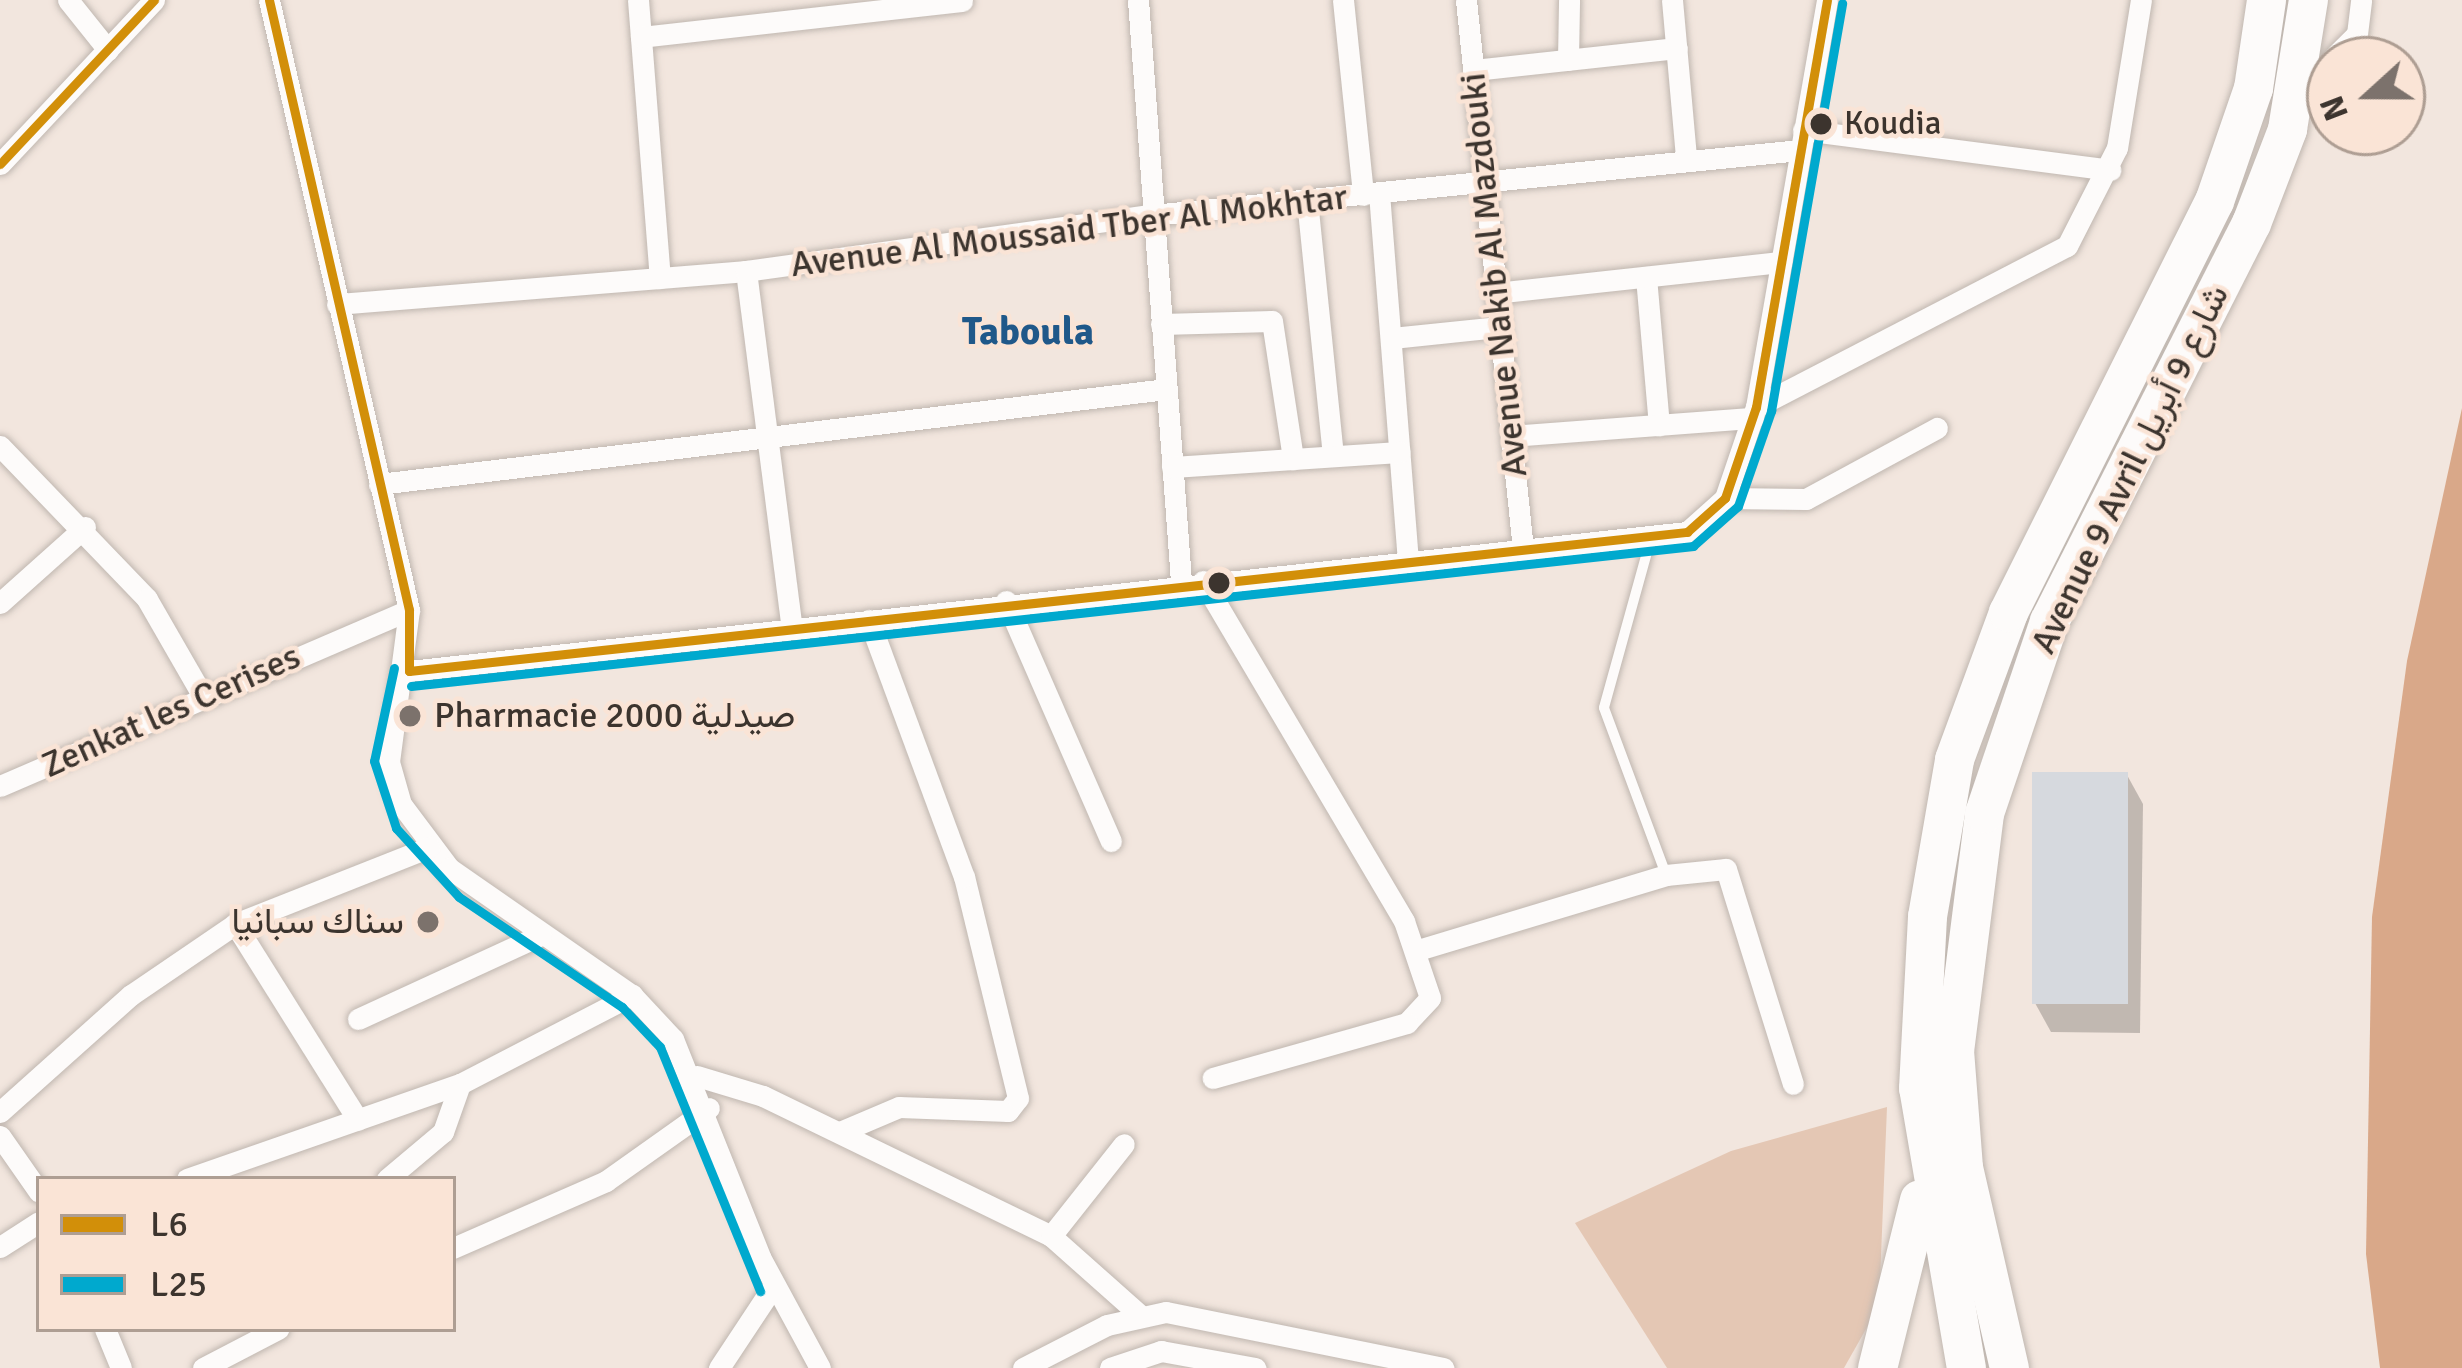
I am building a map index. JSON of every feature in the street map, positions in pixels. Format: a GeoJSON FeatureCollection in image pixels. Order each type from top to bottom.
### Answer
{"type":"FeatureCollection","features":[{"type":"Feature","properties":{"kind":"highway","name":"Avenue 9 Avril شارع 9 أبريل"},"geometry":{"type":"LineString","coordinates":[[1966,1368],[1924,1158],[1918,996],[1954,759],[2008,612],[2229,164],[2266,0]]}},
{"type":"Feature","properties":{"kind":"highway","name":"Avenue 9 Avril شارع 9 أبريل"},"geometry":{"type":"LineString","coordinates":[[2009,1368],[1963,1167],[1954,1051],[1961,926],[1989,791],[2049,621],[2251,223],[2298,84],[2308,0]]}},
{"type":"Feature","properties":{"kind":"highway"},"geometry":{"type":"LineString","coordinates":[[1877,1368],[1913,1249],[1924,1158]]}},
{"type":"Feature","properties":{"kind":"street"},"geometry":{"type":"LineString","coordinates":[[68,0],[108,50]]}},
{"type":"Feature","properties":{"kind":"street"},"geometry":{"type":"LineString","coordinates":[[0,164],[154,0]]}},
{"type":"Feature","properties":{"kind":"street"},"geometry":{"type":"LineString","coordinates":[[269,0],[409,610],[409,671],[389,762],[429,847],[541,935],[632,994],[697,1076],[774,1286],[820,1368]]}},
{"type":"Feature","properties":{"kind":"street"},"geometry":{"type":"LineString","coordinates":[[638,0],[660,278]]}},
{"type":"Feature","properties":{"kind":"street"},"geometry":{"type":"LineString","coordinates":[[1138,0],[1172,467],[1192,582],[1418,950],[1430,998],[1418,1018],[1213,1078]]}},
{"type":"Feature","properties":{"kind":"street"},"geometry":{"type":"LineString","coordinates":[[1343,0],[1392,338],[1408,562]]}},
{"type":"Feature","properties":{"kind":"street","name":"Avenue Nakib Al Mazdouki"},"geometry":{"type":"LineString","coordinates":[[1466,0],[1523,550]]}},
{"type":"Feature","properties":{"kind":"street"},"geometry":{"type":"LineString","coordinates":[[1568,59],[1569,0]]}},
{"type":"Feature","properties":{"kind":"street"},"geometry":{"type":"LineString","coordinates":[[1672,0],[1686,156]]}},
{"type":"Feature","properties":{"kind":"street"},"geometry":{"type":"LineString","coordinates":[[1725,498],[1755,413],[1826,0]]}},
{"type":"Feature","properties":{"kind":"street"},"geometry":{"type":"LineString","coordinates":[[1510,436],[1755,413],[2066,246],[2110,170],[2141,0]]}},
{"type":"Feature","properties":{"kind":"street"},"geometry":{"type":"LineString","coordinates":[[2355,36],[2361,0]]}},
{"type":"Feature","properties":{"kind":"street"},"geometry":{"type":"LineString","coordinates":[[640,37],[962,1]]}},
{"type":"Feature","properties":{"kind":"street"},"geometry":{"type":"LineString","coordinates":[[1474,70],[1677,48]]}},
{"type":"Feature","properties":{"kind":"street"},"geometry":{"type":"LineString","coordinates":[[2298,84],[2306,78]]}},
{"type":"Feature","properties":{"kind":"street","name":"Avenue Al Moussaid Tber Al Mokhtar"},"geometry":{"type":"LineString","coordinates":[[337,304],[746,271],[1152,215],[1484,181],[1801,140],[2110,170]]}},
{"type":"Feature","properties":{"kind":"street"},"geometry":{"type":"LineString","coordinates":[[1307,200],[1333,457]]}},
{"type":"Feature","properties":{"kind":"street"},"geometry":{"type":"LineString","coordinates":[[1495,293],[1781,262]]}},
{"type":"Feature","properties":{"kind":"street"},"geometry":{"type":"LineString","coordinates":[[746,271],[792,628]]}},
{"type":"Feature","properties":{"kind":"street"},"geometry":{"type":"LineString","coordinates":[[1646,277],[1658,425]]}},
{"type":"Feature","properties":{"kind":"street"},"geometry":{"type":"LineString","coordinates":[[1161,324],[1272,321],[1292,459]]}},
{"type":"Feature","properties":{"kind":"street"},"geometry":{"type":"LineString","coordinates":[[1392,338],[1499,327]]}},
{"type":"Feature","properties":{"kind":"street"},"geometry":{"type":"LineString","coordinates":[[379,484],[767,433],[1166,389]]}},
{"type":"Feature","properties":{"kind":"street"},"geometry":{"type":"LineString","coordinates":[[409,671],[1006,601],[1662,537],[1725,498],[1806,499],[1937,428]]}},
{"type":"Feature","properties":{"kind":"street"},"geometry":{"type":"LineString","coordinates":[[0,446],[85,527],[172,634],[200,691]]}},
{"type":"Feature","properties":{"kind":"street"},"geometry":{"type":"LineString","coordinates":[[1172,467],[1400,452]]}},
{"type":"Feature","properties":{"kind":"street"},"geometry":{"type":"LineString","coordinates":[[0,603],[85,527]]}},
{"type":"Feature","properties":{"kind":"street"},"geometry":{"type":"LineString","coordinates":[[1006,601],[1112,841]]}},
{"type":"Feature","properties":{"kind":"street","name":"Zenkat les Cerises"},"geometry":{"type":"LineString","coordinates":[[0,786],[200,691],[409,610]]}},
{"type":"Feature","properties":{"kind":"street"},"geometry":{"type":"LineString","coordinates":[[840,1132],[899,1107],[1018,1104],[964,878],[869,620]]}},
{"type":"Feature","properties":{"kind":"street"},"geometry":{"type":"LineString","coordinates":[[0,1112],[131,995],[235,924],[429,847]]}},
{"type":"Feature","properties":{"kind":"street"},"geometry":{"type":"LineString","coordinates":[[1418,950],[1666,875],[1717,866],[1732,875],[1793,1084]]}},
{"type":"Feature","properties":{"kind":"street"},"geometry":{"type":"LineString","coordinates":[[235,924],[358,1120]]}},
{"type":"Feature","properties":{"kind":"street"},"geometry":{"type":"LineString","coordinates":[[358,1019],[541,935]]}},
{"type":"Feature","properties":{"kind":"street"},"geometry":{"type":"LineString","coordinates":[[196,1176],[460,1084],[632,994]]}},
{"type":"Feature","properties":{"kind":"street"},"geometry":{"type":"LineString","coordinates":[[697,1076],[840,1132],[1052,1235],[1139,1315]]}},
{"type":"Feature","properties":{"kind":"street"},"geometry":{"type":"LineString","coordinates":[[391,1176],[442,1132],[460,1084]]}},
{"type":"Feature","properties":{"kind":"street"},"geometry":{"type":"LineString","coordinates":[[456,1247],[606,1181],[709,1108]]}},
{"type":"Feature","properties":{"kind":"street"},"geometry":{"type":"LineString","coordinates":[[0,1136],[36,1188]]}},
{"type":"Feature","properties":{"kind":"street"},"geometry":{"type":"LineString","coordinates":[[1052,1235],[1124,1144]]}},
{"type":"Feature","properties":{"kind":"street"},"geometry":{"type":"LineString","coordinates":[[0,1246],[36,1224]]}},
{"type":"Feature","properties":{"kind":"street"},"geometry":{"type":"LineString","coordinates":[[719,1368],[774,1286]]}},
{"type":"Feature","properties":{"kind":"street"},"geometry":{"type":"LineString","coordinates":[[1023,1368],[1139,1315],[1193,1313],[1443,1368]]}},
{"type":"Feature","properties":{"kind":"street"},"geometry":{"type":"LineString","coordinates":[[106,1332],[121,1368]]}},
{"type":"Feature","properties":{"kind":"street"},"geometry":{"type":"LineString","coordinates":[[203,1368],[272,1332]]}},
{"type":"Feature","properties":{"kind":"street"},"geometry":{"type":"LineString","coordinates":[[1110,1368],[1161,1351],[1255,1368]]}},
{"type":"Feature","properties":{"kind":"lane"},"geometry":{"type":"LineString","coordinates":[[1662,537],[1604,708],[1666,875]]}},
{"type":"Feature","properties":{"kind":"shaded area"},"geometry":{"type":"Polygon","coordinates":[[[2462,408],[2462,1368],[2380,1368],[2366,1254],[2372,917],[2407,661],[2462,408]]]}},
{"type":"Feature","properties":{"kind":"shaded area"},"geometry":{"type":"Polygon","coordinates":[[[1887,1107],[1879,1306],[1844,1368],[1667,1368],[1575,1223],[1731,1151],[1887,1107]]]}},
{"type":"Feature","properties":{"kind":"building"},"geometry":{"type":"Polygon","coordinates":[[[2032,772],[2128,772],[2128,1004],[2032,1004],[2032,772]]]}},
{"type":"Feature","properties":{"kind":"transit line","name":"L6"},"geometry":{"type":"LineString","coordinates":[[0,164],[154,0]]}},
{"type":"Feature","properties":{"kind":"transit line","name":"L6"},"geometry":{"type":"LineString","coordinates":[[269,0],[409,610],[409,671]]}},
{"type":"Feature","properties":{"kind":"transit line","name":"L6"},"geometry":{"type":"LineString","coordinates":[[409,671],[1687,532],[1725,498],[1756,407],[1827,0]]}},
{"type":"Feature","properties":{"kind":"transit line","name":"L25"},"geometry":{"type":"LineString","coordinates":[[411,686],[1693,546],[1738,506],[1771,411],[1842,3]]}},
{"type":"Feature","properties":{"kind":"transit line","name":"L25"},"geometry":{"type":"LineString","coordinates":[[394,668],[374,761],[396,828],[459,897],[622,1007],[660,1047],[760,1291]]}},
{"type":"Feature","properties":{"kind":"place","name":"Koudia"},"geometry":{"type":"Point","coordinates":[1821,124]}},
{"type":"Feature","properties":{"kind":"place","name":"Pharmacie 2000 صيدلية"},"geometry":{"type":"Point","coordinates":[410,716]}},
{"type":"Feature","properties":{"kind":"place","name":"سناك سبانيا"},"geometry":{"type":"Point","coordinates":[428,922]}},
{"type":"Feature","properties":{"kind":"district","name":"Taboula"},"geometry":{"type":"Point","coordinates":[1028,331]}}]}
